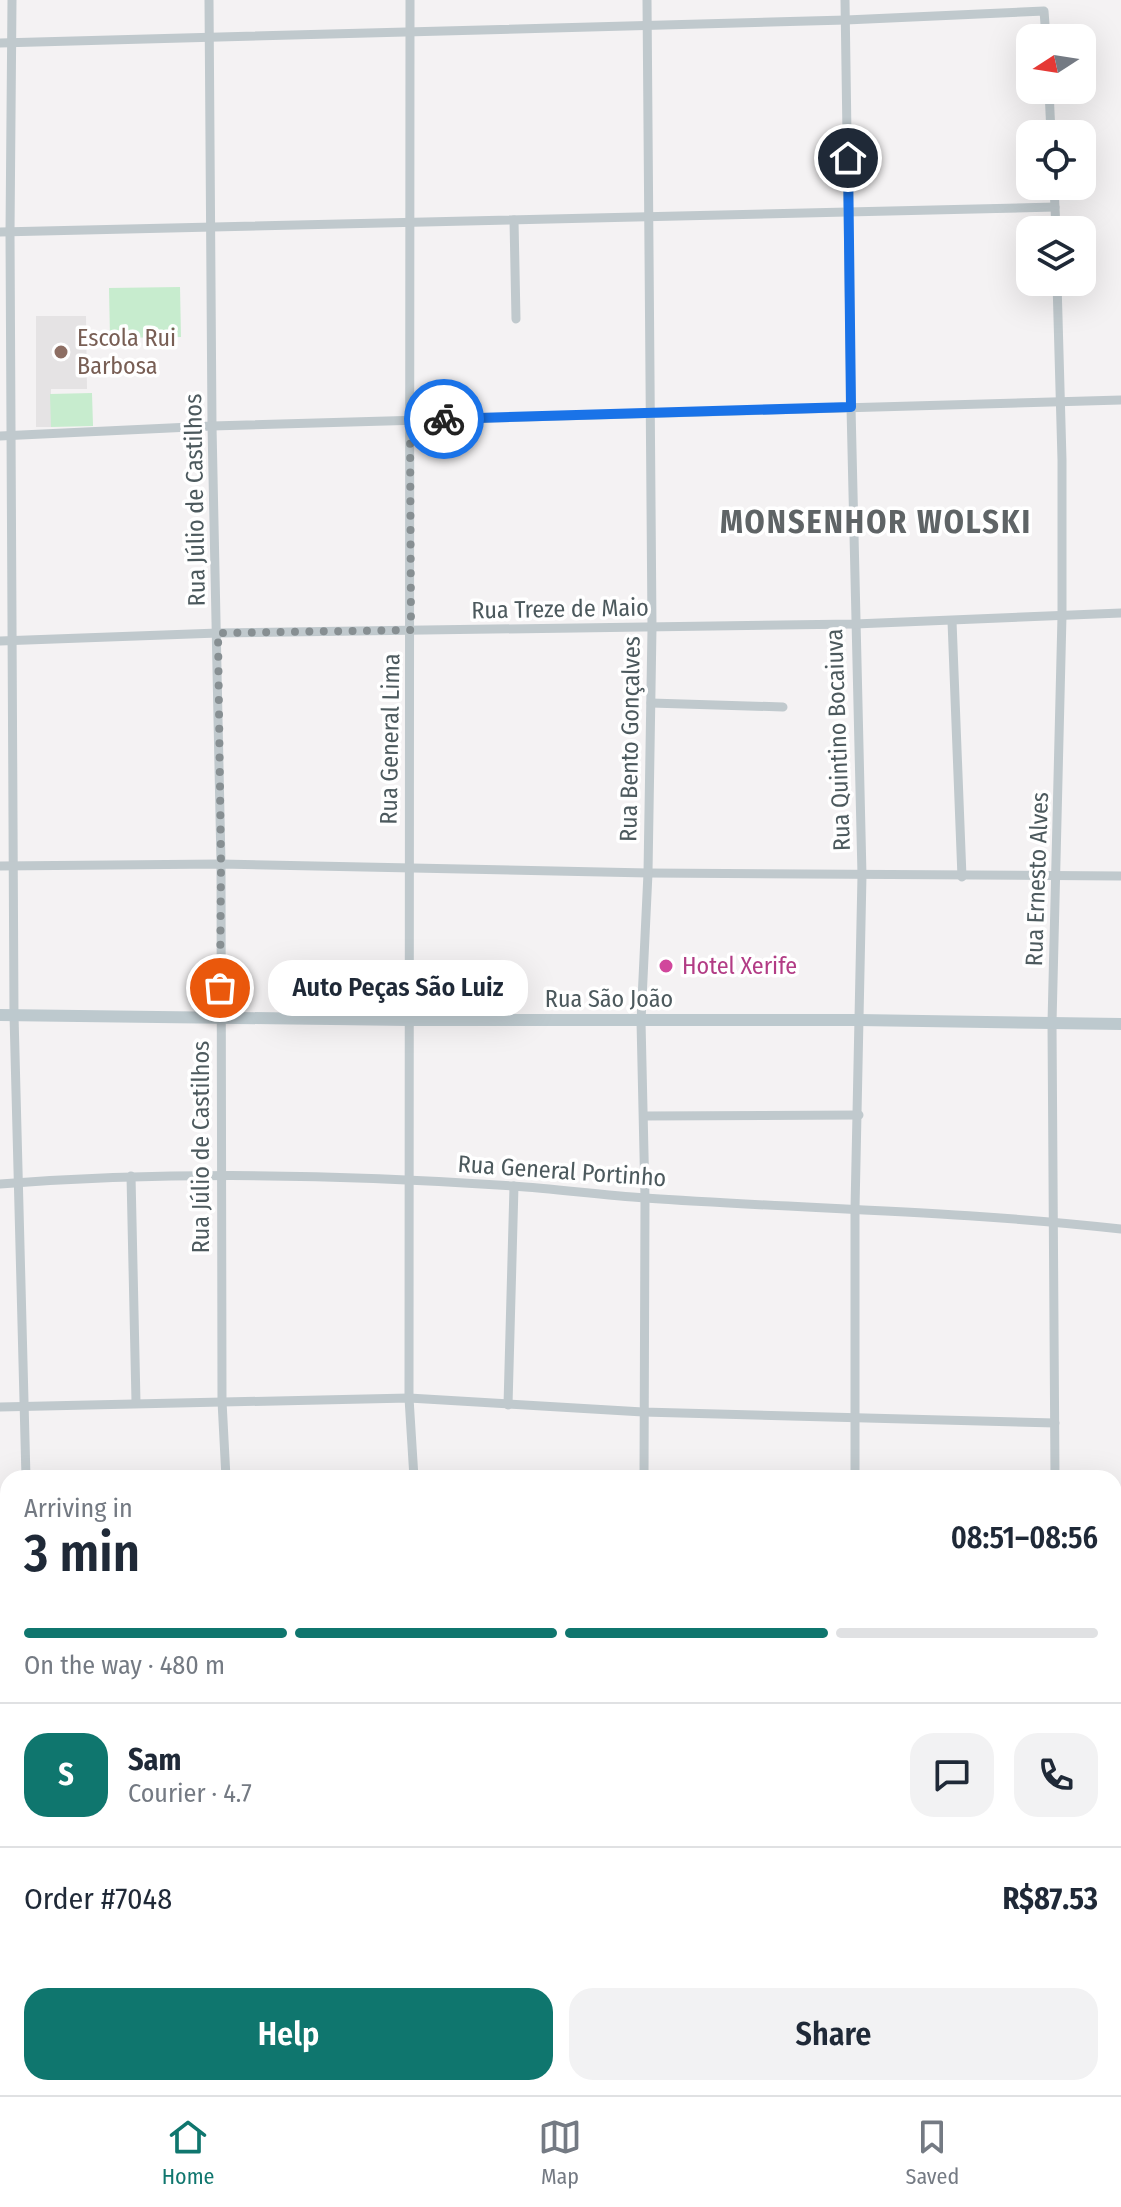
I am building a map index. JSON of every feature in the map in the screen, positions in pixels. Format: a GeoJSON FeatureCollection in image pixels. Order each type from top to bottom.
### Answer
{"type":"FeatureCollection","features":[{"type":"Feature","properties":{"kind":"main road","name":"Rua São João"},"geometry":{"type":"LineString","coordinates":[[0,1015],[1121,1024]]}},
{"type":"Feature","properties":{"kind":"street"},"geometry":{"type":"LineString","coordinates":[[12,0],[5,232],[12,436],[14,1015],[26,1470]]}},
{"type":"Feature","properties":{"kind":"street","name":"Rua Júlio de Castilhos"},"geometry":{"type":"LineString","coordinates":[[209,0],[212,426],[221,864],[222,1401],[226,1470]]}},
{"type":"Feature","properties":{"kind":"street","name":"Rua General Lima"},"geometry":{"type":"LineString","coordinates":[[410,0],[408,1020],[409,1398],[414,1470]]}},
{"type":"Feature","properties":{"kind":"street","name":"Rua Bento Gonçalves"},"geometry":{"type":"LineString","coordinates":[[644,1470],[645,1198],[641,1021],[648,873],[652,628],[647,0]]}},
{"type":"Feature","properties":{"kind":"street","name":"Rua Quintino Bocaiuva"},"geometry":{"type":"LineString","coordinates":[[845,0],[862,875],[855,1209],[855,1470]]}},
{"type":"Feature","properties":{"kind":"street"},"geometry":{"type":"LineString","coordinates":[[0,43],[647,23],[846,20],[1044,11],[1045,24]]}},
{"type":"Feature","properties":{"kind":"street"},"geometry":{"type":"LineString","coordinates":[[1055,200],[1055,216]]}},
{"type":"Feature","properties":{"kind":"street"},"geometry":{"type":"LineString","coordinates":[[5,232],[1055,207]]}},
{"type":"Feature","properties":{"kind":"street"},"geometry":{"type":"LineString","coordinates":[[514,220],[516,319]]}},
{"type":"Feature","properties":{"kind":"street","name":"Rua Ernesto Alves"},"geometry":{"type":"LineString","coordinates":[[1055,1470],[1052,1023],[1058,878],[1062,616],[1057,296]]}},
{"type":"Feature","properties":{"kind":"street"},"geometry":{"type":"LineString","coordinates":[[0,436],[212,426],[1121,400]]}},
{"type":"Feature","properties":{"kind":"street","name":"Rua Treze de Maio"},"geometry":{"type":"LineString","coordinates":[[0,641],[218,633],[855,624],[1121,613]]}},
{"type":"Feature","properties":{"kind":"street"},"geometry":{"type":"LineString","coordinates":[[952,621],[962,877]]}},
{"type":"Feature","properties":{"kind":"street"},"geometry":{"type":"LineString","coordinates":[[651,703],[783,707]]}},
{"type":"Feature","properties":{"kind":"street"},"geometry":{"type":"LineString","coordinates":[[0,866],[221,864],[648,873],[1121,876]]}},
{"type":"Feature","properties":{"kind":"street"},"geometry":{"type":"LineString","coordinates":[[644,1116],[859,1115]]}},
{"type":"Feature","properties":{"kind":"street","name":"Rua General Portinho"},"geometry":{"type":"LineString","coordinates":[[0,1184],[131,1176],[221,1175],[410,1180],[645,1198],[1054,1221],[1121,1229]]}},
{"type":"Feature","properties":{"kind":"street"},"geometry":{"type":"LineString","coordinates":[[131,1176],[136,1402]]}},
{"type":"Feature","properties":{"kind":"street"},"geometry":{"type":"LineString","coordinates":[[508,1405],[514,1186]]}},
{"type":"Feature","properties":{"kind":"street"},"geometry":{"type":"LineString","coordinates":[[0,1407],[409,1398],[643,1412],[1055,1423]]}},
{"type":"Feature","properties":{"kind":"shaded area","name":"Escola Rui Barbosa"},"geometry":{"type":"Polygon","coordinates":[[[36,316],[86,316],[87,389],[51,389],[51,427],[36,427],[36,316]]]}},
{"type":"Feature","properties":{"kind":"green space"},"geometry":{"type":"Polygon","coordinates":[[[180,287],[181,337],[110,338],[109,288],[180,287]]]}},
{"type":"Feature","properties":{"kind":"green space"},"geometry":{"type":"Polygon","coordinates":[[[92,393],[93,426],[51,427],[50,394],[92,393]]]}},
{"type":"Feature","properties":{"kind":"way so far"},"geometry":{"type":"LineString","coordinates":[[220,988],[218,633],[411,630],[410,420],[444,419]]}},
{"type":"Feature","properties":{"kind":"place","name":"Escola Rui Barbosa"},"geometry":{"type":"Point","coordinates":[61,352]}},
{"type":"Feature","properties":{"kind":"place","name":"Hotel Xerife"},"geometry":{"type":"Point","coordinates":[666,966]}},
{"type":"Feature","properties":{"kind":"place","name":"Auto Peças São Luiz"},"geometry":{"type":"Point","coordinates":[220,988]}},
{"type":"Feature","properties":{"kind":"district","name":"MONSENHOR WOLSKI"},"geometry":{"type":"Point","coordinates":[876,522]}},
{"type":"Feature","properties":{"kind":"route"},"geometry":{"type":"LineString","coordinates":[[444,419],[851,407],[848,158]]}}]}
